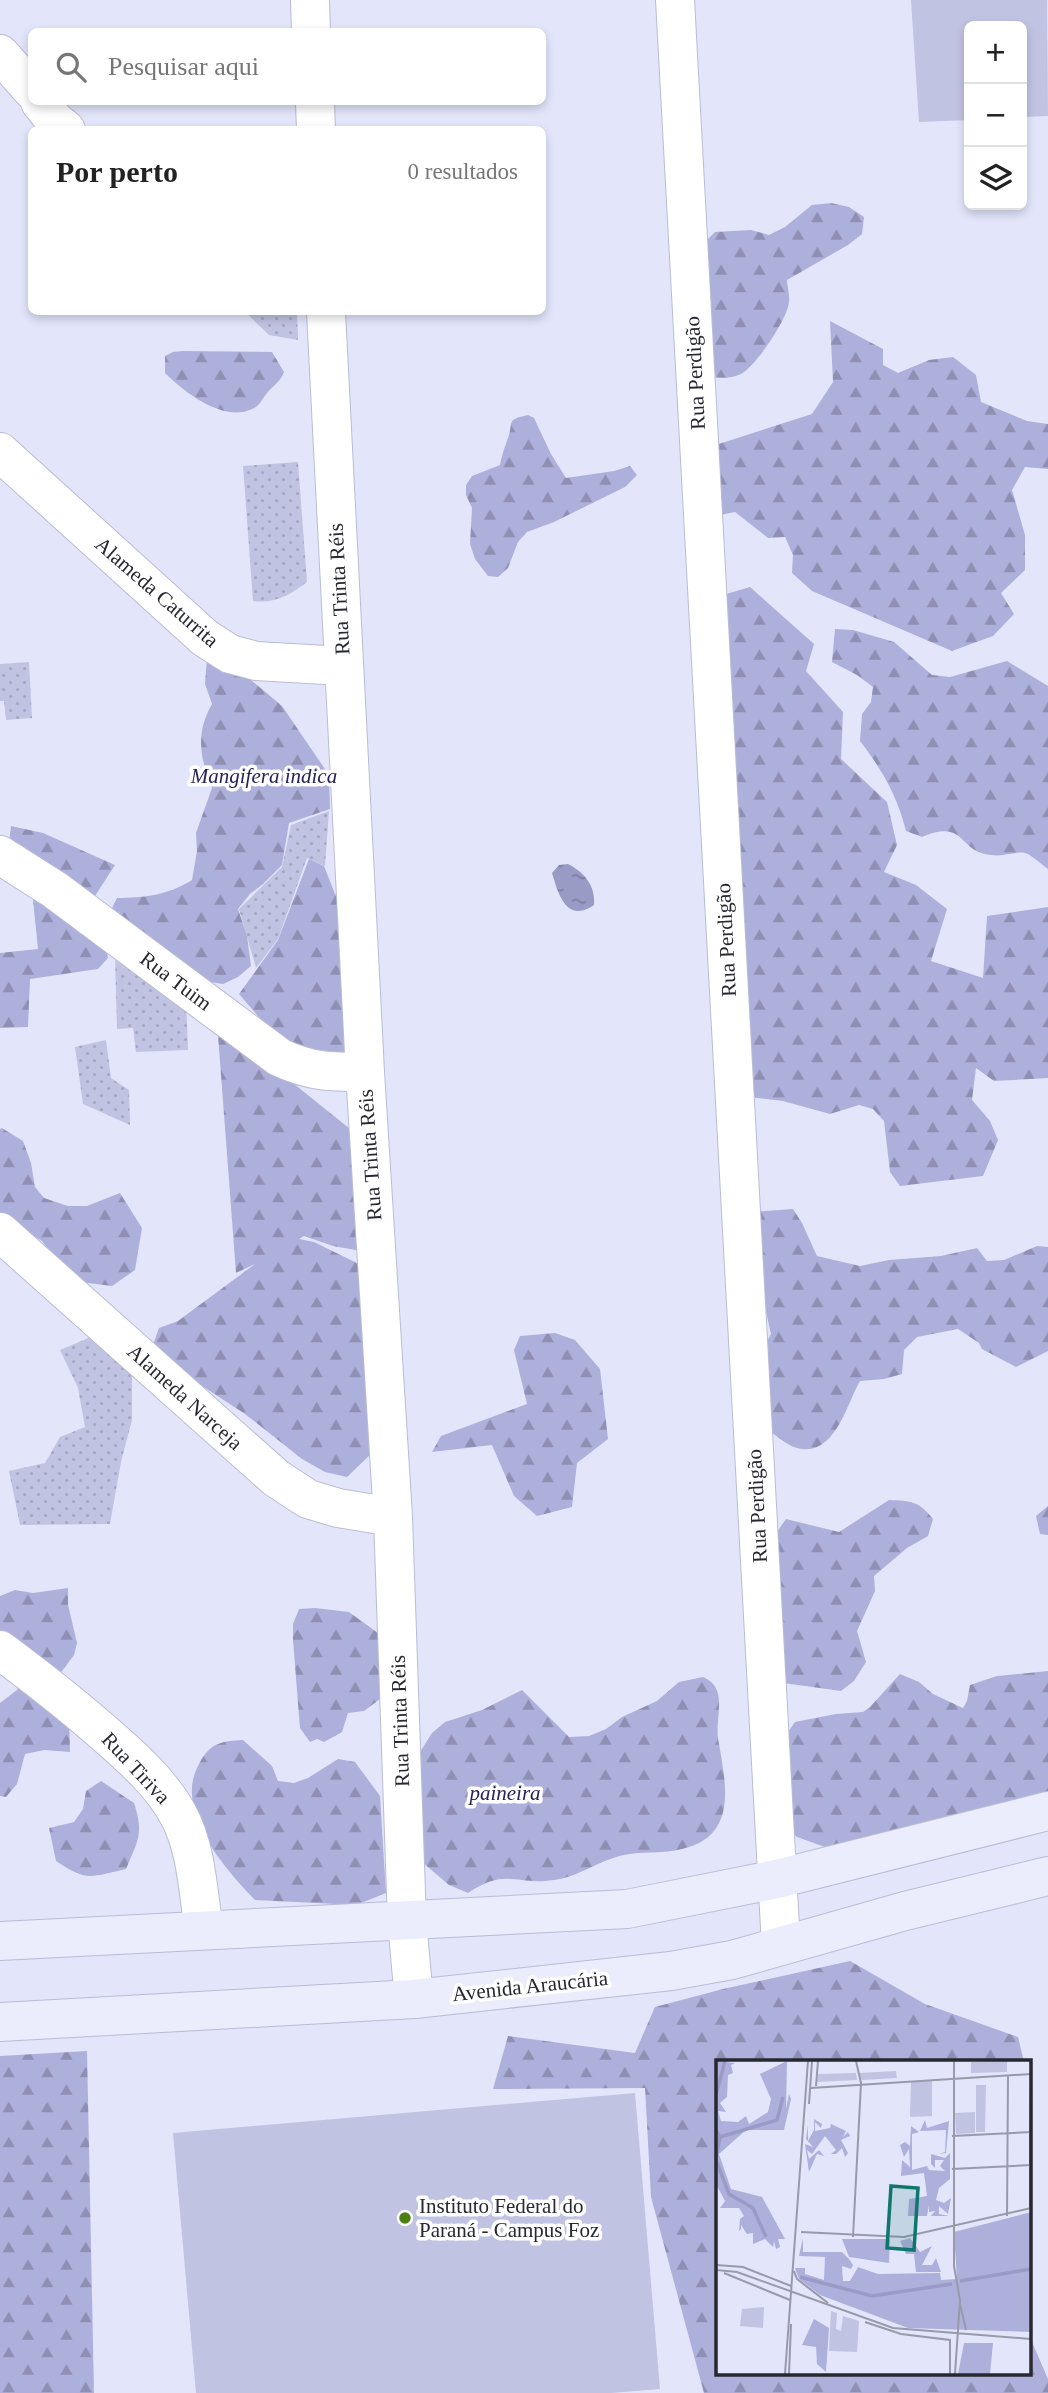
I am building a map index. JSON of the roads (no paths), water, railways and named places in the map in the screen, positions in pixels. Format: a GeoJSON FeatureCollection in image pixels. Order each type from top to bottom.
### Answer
{"type":"FeatureCollection","features":[{"type":"Feature","properties":{"kind":"street"},"geometry":{"type":"LineString","coordinates":[[310,0],[312,28]]}},
{"type":"Feature","properties":{"kind":"street","name":"Rua Perdigão"},"geometry":{"type":"LineString","coordinates":[[675,0],[781,1946]]}},
{"type":"Feature","properties":{"kind":"street"},"geometry":{"type":"LineString","coordinates":[[0,54],[28,86]]}},
{"type":"Feature","properties":{"kind":"street"},"geometry":{"type":"LineString","coordinates":[[42,105],[61,126]]}},
{"type":"Feature","properties":{"kind":"street"},"geometry":{"type":"LineString","coordinates":[[315,105],[316,126]]}},
{"type":"Feature","properties":{"kind":"street","name":"Rua Trinta Réis"},"geometry":{"type":"LineString","coordinates":[[326,315],[365,1072],[393,1517],[407,1922],[414,1999]]}},
{"type":"Feature","properties":{"kind":"street","name":"Alameda Caturrita"},"geometry":{"type":"LineString","coordinates":[[0,452],[205,638],[230,654],[256,661],[343,666]]}},
{"type":"Feature","properties":{"kind":"street","name":"Rua Tuim"},"geometry":{"type":"LineString","coordinates":[[0,855],[55,890],[279,1057],[300,1067],[321,1072],[365,1072]]}},
{"type":"Feature","properties":{"kind":"street","name":"Alameda Narceja"},"geometry":{"type":"LineString","coordinates":[[0,1232],[276,1478],[308,1499],[338,1508],[393,1517]]}},
{"type":"Feature","properties":{"kind":"street","name":"Rua Tiriva"},"geometry":{"type":"LineString","coordinates":[[0,1650],[72,1704],[134,1760],[159,1787],[179,1816],[192,1849],[204,1930]]}},
{"type":"Feature","properties":{"kind":"street"},"geometry":{"type":"LineString","coordinates":[[0,1941],[627,1909],[777,1879],[1048,1811]]}},
{"type":"Feature","properties":{"kind":"street","name":"Avenida Araucária"},"geometry":{"type":"LineString","coordinates":[[0,2022],[414,1999],[671,1971],[732,1960],[905,1911],[1048,1876]]}},
{"type":"Feature","properties":{"kind":"water"},"geometry":{"type":"Polygon","coordinates":[[[568,864],[584,875],[591,886],[594,905],[584,910],[576,911],[570,908],[557,889],[552,873],[559,865],[568,864]]]}},
{"type":"Feature","properties":{"kind":"place","name":"Instituto Federal do Paraná - Campus Foz"},"geometry":{"type":"Point","coordinates":[405,2218]}},
{"type":"Feature","properties":{"kind":"park label","name":"Mangifera indica"},"geometry":{"type":"Point","coordinates":[264,776]}},
{"type":"Feature","properties":{"kind":"park label","name":"paineira"},"geometry":{"type":"Point","coordinates":[505,1793]}}]}
